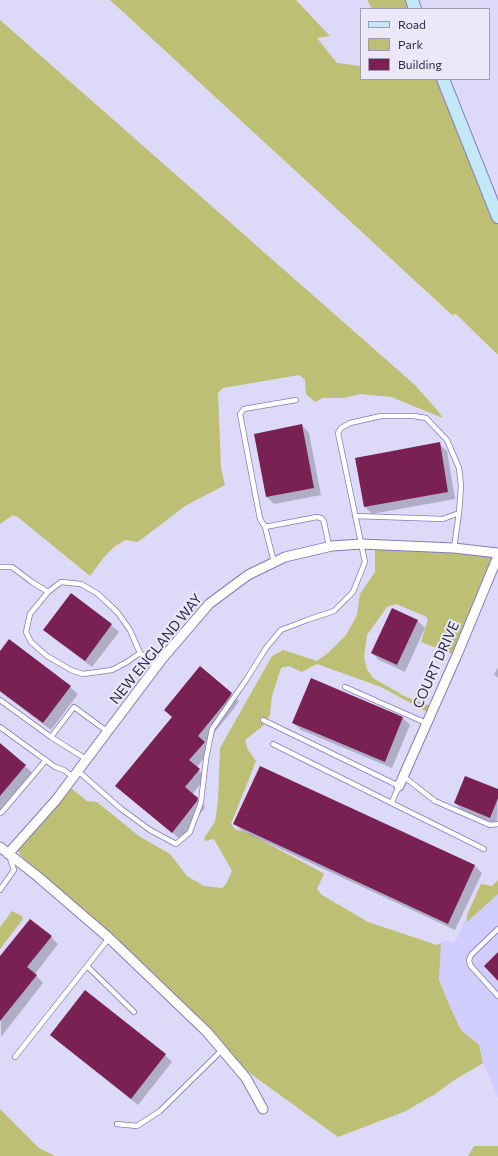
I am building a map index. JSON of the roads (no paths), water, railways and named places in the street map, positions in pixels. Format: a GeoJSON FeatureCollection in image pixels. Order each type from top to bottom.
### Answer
{"type":"FeatureCollection","features":[{"type":"Feature","properties":{"kind":"main road"},"geometry":{"type":"LineString","coordinates":[[443,80],[498,217]]}},
{"type":"Feature","properties":{"kind":"street","name":"NEW ENGLAND WAY"},"geometry":{"type":"LineString","coordinates":[[8,854],[56,800],[156,667],[209,604],[248,574],[285,557],[329,546],[361,544],[454,548],[498,554]]}},
{"type":"Feature","properties":{"kind":"street","name":"COURT DRIVE"},"geometry":{"type":"LineString","coordinates":[[399,786],[457,655],[498,554]]}},
{"type":"Feature","properties":{"kind":"street"},"geometry":{"type":"LineString","coordinates":[[0,847],[37,876],[109,938],[201,1027],[246,1078],[263,1109]]}},
{"type":"Feature","properties":{"kind":"lane"},"geometry":{"type":"LineString","coordinates":[[274,562],[265,527],[260,519],[240,414],[244,409],[296,400]]}},
{"type":"Feature","properties":{"kind":"lane"},"geometry":{"type":"LineString","coordinates":[[0,727],[55,767],[76,774],[150,830],[176,844],[190,832],[201,802],[206,759],[212,729],[266,648],[281,630],[334,612],[353,592],[365,562],[354,516],[338,433],[341,428],[350,423],[381,416],[414,416],[426,418],[447,440],[459,468],[461,486],[454,548]]}},
{"type":"Feature","properties":{"kind":"lane"},"geometry":{"type":"LineString","coordinates":[[354,516],[443,519],[459,513]]}},
{"type":"Feature","properties":{"kind":"lane"},"geometry":{"type":"LineString","coordinates":[[265,527],[317,517],[321,518],[324,522],[329,546]]}},
{"type":"Feature","properties":{"kind":"lane"},"geometry":{"type":"LineString","coordinates":[[0,567],[12,567],[48,592]]}},
{"type":"Feature","properties":{"kind":"lane"},"geometry":{"type":"LineString","coordinates":[[140,653],[128,662],[112,670],[83,674],[71,670],[47,656],[32,642],[26,632],[30,614],[48,592],[61,582],[81,584],[98,594],[118,613],[130,630],[140,653],[156,667]]}},
{"type":"Feature","properties":{"kind":"lane"},"geometry":{"type":"LineString","coordinates":[[345,687],[426,723]]}},
{"type":"Feature","properties":{"kind":"lane"},"geometry":{"type":"LineString","coordinates":[[0,700],[51,737],[86,759]]}},
{"type":"Feature","properties":{"kind":"lane"},"geometry":{"type":"LineString","coordinates":[[51,737],[74,707],[108,732]]}},
{"type":"Feature","properties":{"kind":"lane"},"geometry":{"type":"LineString","coordinates":[[263,720],[399,786],[392,802]]}},
{"type":"Feature","properties":{"kind":"lane"},"geometry":{"type":"LineString","coordinates":[[273,744],[484,849]]}},
{"type":"Feature","properties":{"kind":"lane"},"geometry":{"type":"LineString","coordinates":[[0,813],[46,760]]}},
{"type":"Feature","properties":{"kind":"lane"},"geometry":{"type":"LineString","coordinates":[[403,776],[435,801],[490,825],[498,824]]}},
{"type":"Feature","properties":{"kind":"lane"},"geometry":{"type":"LineString","coordinates":[[0,890],[14,870],[8,854]]}},
{"type":"Feature","properties":{"kind":"lane"},"geometry":{"type":"LineString","coordinates":[[498,929],[471,955],[469,960],[470,965],[498,996]]}},
{"type":"Feature","properties":{"kind":"lane"},"geometry":{"type":"LineString","coordinates":[[15,1057],[109,938]]}},
{"type":"Feature","properties":{"kind":"lane"},"geometry":{"type":"LineString","coordinates":[[87,966],[134,1012]]}},
{"type":"Feature","properties":{"kind":"lane"},"geometry":{"type":"LineString","coordinates":[[117,1124],[137,1126],[160,1111],[222,1050]]}}]}
